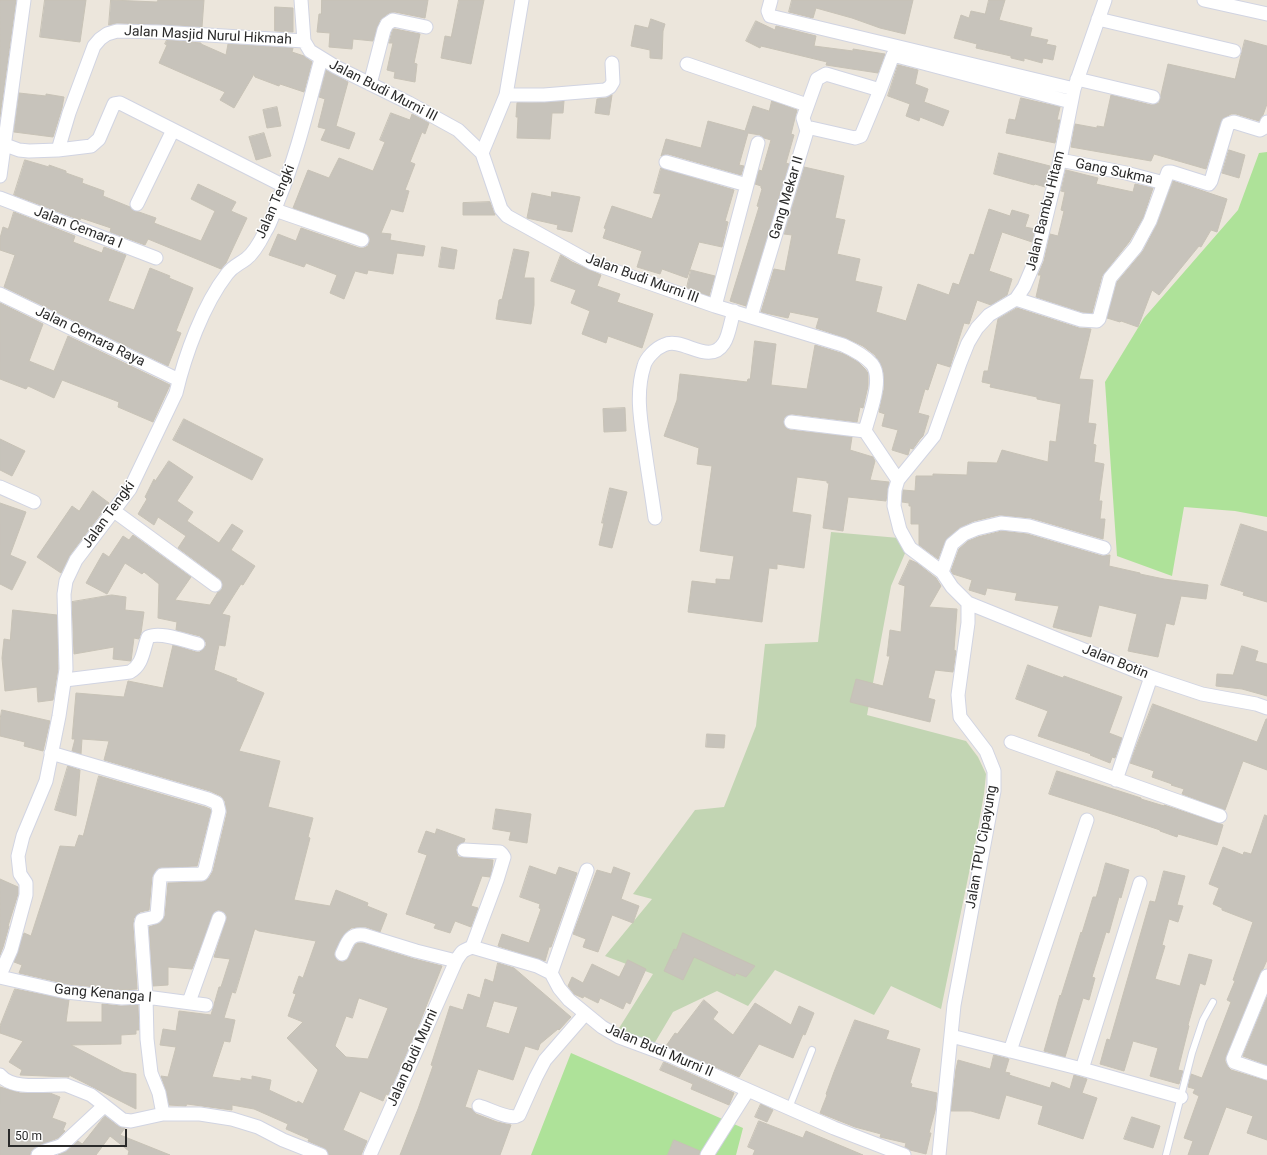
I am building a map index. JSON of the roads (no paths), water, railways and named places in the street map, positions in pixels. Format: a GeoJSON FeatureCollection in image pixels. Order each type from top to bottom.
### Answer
{"type":"FeatureCollection","features":[{"type":"Feature","properties":{"kind":"street"},"geometry":{"type":"LineString","coordinates":[[0,176],[2,144],[24,0]]}},
{"type":"Feature","properties":{"kind":"street"},"geometry":{"type":"LineString","coordinates":[[301,0],[304,41]]}},
{"type":"Feature","properties":{"kind":"street"},"geometry":{"type":"LineString","coordinates":[[482,153],[506,95],[522,0]]}},
{"type":"Feature","properties":{"kind":"street"},"geometry":{"type":"LineString","coordinates":[[771,0],[768,11],[770,16],[1074,90]]}},
{"type":"Feature","properties":{"kind":"street","name":"Jalan Bambu Hitam"},"geometry":{"type":"LineString","coordinates":[[898,480],[934,436],[960,363],[968,343],[977,328],[989,315],[1016,298],[1024,287],[1036,260],[1060,160],[1074,90],[1105,0]]}},
{"type":"Feature","properties":{"kind":"street"},"geometry":{"type":"LineString","coordinates":[[1204,0],[1267,14]]}},
{"type":"Feature","properties":{"kind":"street"},"geometry":{"type":"LineString","coordinates":[[1098,19],[1234,51]]}},
{"type":"Feature","properties":{"kind":"street"},"geometry":{"type":"LineString","coordinates":[[370,84],[384,30],[387,24],[393,20],[426,27]]}},
{"type":"Feature","properties":{"kind":"street","name":"Jalan Masjid Nurul Hikmah"},"geometry":{"type":"LineString","coordinates":[[58,150],[69,113],[94,46],[107,34],[117,31],[160,32],[304,41]]}},
{"type":"Feature","properties":{"kind":"street","name":"Jalan Budi Murni III"},"geometry":{"type":"LineString","coordinates":[[304,41],[310,51],[321,59],[458,130],[482,153],[501,209],[507,216],[592,263],[715,306],[843,345],[858,352],[873,365],[876,378],[875,394],[865,431]]}},
{"type":"Feature","properties":{"kind":"street"},"geometry":{"type":"LineString","coordinates":[[880,90],[826,74],[817,79],[803,118],[807,131],[811,128],[858,138],[861,136],[880,90],[893,55],[1074,90],[1153,97]]}},
{"type":"Feature","properties":{"kind":"street","name":"Jalan Tengki"},"geometry":{"type":"LineString","coordinates":[[0,976],[11,950],[26,895],[26,883],[20,874],[18,856],[23,836],[46,781],[65,680],[64,594],[66,581],[76,560],[130,489],[176,394],[179,380],[202,316],[220,283],[234,266],[246,259],[254,251],[266,232],[300,140],[321,59]]}},
{"type":"Feature","properties":{"kind":"street"},"geometry":{"type":"LineString","coordinates":[[506,95],[544,95],[605,90],[610,87],[613,82],[612,63]]}},
{"type":"Feature","properties":{"kind":"street"},"geometry":{"type":"LineString","coordinates":[[687,64],[807,105]]}},
{"type":"Feature","properties":{"kind":"street"},"geometry":{"type":"LineString","coordinates":[[2,144],[29,152],[91,146],[99,139],[114,104],[120,103],[284,186]]}},
{"type":"Feature","properties":{"kind":"street"},"geometry":{"type":"LineString","coordinates":[[1164,183],[1168,172],[1171,172],[1209,184],[1228,124],[1234,122],[1260,130],[1266,127],[1267,122]]}},
{"type":"Feature","properties":{"kind":"street"},"geometry":{"type":"LineString","coordinates":[[137,204],[173,130]]}},
{"type":"Feature","properties":{"kind":"street","name":"Gang Mekar II"},"geometry":{"type":"LineString","coordinates":[[751,316],[807,131]]}},
{"type":"Feature","properties":{"kind":"street"},"geometry":{"type":"LineString","coordinates":[[715,306],[758,143]]}},
{"type":"Feature","properties":{"kind":"street","name":"Gang Sukma"},"geometry":{"type":"LineString","coordinates":[[1016,298],[1081,320],[1095,321],[1099,319],[1110,278],[1136,247],[1150,221],[1164,183],[1060,160]]}},
{"type":"Feature","properties":{"kind":"street"},"geometry":{"type":"LineString","coordinates":[[666,162],[747,185]]}},
{"type":"Feature","properties":{"kind":"street","name":"Jalan Cemara I"},"geometry":{"type":"LineString","coordinates":[[0,198],[156,258]]}},
{"type":"Feature","properties":{"kind":"street"},"geometry":{"type":"LineString","coordinates":[[275,210],[362,240]]}},
{"type":"Feature","properties":{"kind":"street","name":"Jalan Cemara Raya"},"geometry":{"type":"LineString","coordinates":[[0,294],[179,380]]}},
{"type":"Feature","properties":{"kind":"street"},"geometry":{"type":"LineString","coordinates":[[655,518],[639,407],[644,365],[650,355],[665,344],[677,343],[694,350],[711,353],[716,351],[724,343],[734,311]]}},
{"type":"Feature","properties":{"kind":"street"},"geometry":{"type":"LineString","coordinates":[[791,422],[865,431],[898,480],[895,490],[894,506],[900,530],[910,548],[942,572],[952,587],[968,603]]}},
{"type":"Feature","properties":{"kind":"street"},"geometry":{"type":"LineString","coordinates":[[0,487],[34,502]]}},
{"type":"Feature","properties":{"kind":"street"},"geometry":{"type":"LineString","coordinates":[[114,511],[215,585]]}},
{"type":"Feature","properties":{"kind":"street"},"geometry":{"type":"LineString","coordinates":[[942,572],[952,544],[964,534],[976,529],[1001,523],[1029,526],[1104,548]]}},
{"type":"Feature","properties":{"kind":"street","name":"Jalan Botin"},"geometry":{"type":"LineString","coordinates":[[968,603],[1151,677],[1202,694],[1256,704],[1267,708]]}},
{"type":"Feature","properties":{"kind":"street","name":"Jalan TPU Cipayung"},"geometry":{"type":"LineString","coordinates":[[939,1155],[954,1005],[994,791],[994,771],[986,751],[960,717],[958,696],[968,623],[968,603]]}},
{"type":"Feature","properties":{"kind":"street"},"geometry":{"type":"LineString","coordinates":[[65,680],[130,672],[137,668],[140,664],[148,637],[152,635],[159,634],[198,644]]}},
{"type":"Feature","properties":{"kind":"street"},"geometry":{"type":"LineString","coordinates":[[1116,780],[1151,677]]}},
{"type":"Feature","properties":{"kind":"street"},"geometry":{"type":"LineString","coordinates":[[1011,742],[1220,816]]}},
{"type":"Feature","properties":{"kind":"street"},"geometry":{"type":"LineString","coordinates":[[51,753],[208,799],[217,803],[219,811],[206,869],[202,874],[162,875],[160,878],[157,915],[155,917],[142,920],[141,924],[147,1039],[151,1073],[159,1093],[163,1114]]}},
{"type":"Feature","properties":{"kind":"street"},"geometry":{"type":"LineString","coordinates":[[1010,1051],[1087,820]]}},
{"type":"Feature","properties":{"kind":"street"},"geometry":{"type":"LineString","coordinates":[[464,850],[500,852],[504,857],[472,947]]}},
{"type":"Feature","properties":{"kind":"street"},"geometry":{"type":"LineString","coordinates":[[342,954],[350,938],[356,934],[456,961],[461,952],[472,947],[537,966],[552,973],[587,870]]}},
{"type":"Feature","properties":{"kind":"street"},"geometry":{"type":"LineString","coordinates":[[1082,1069],[1140,883]]}},
{"type":"Feature","properties":{"kind":"street"},"geometry":{"type":"LineString","coordinates":[[189,1002],[219,918]]}},
{"type":"Feature","properties":{"kind":"street","name":"Jalan Budi Murni"},"geometry":{"type":"LineString","coordinates":[[370,1155],[456,961]]}},
{"type":"Feature","properties":{"kind":"street","name":"Jalan Budi Murni II"},"geometry":{"type":"LineString","coordinates":[[552,973],[559,988],[569,1000],[602,1027],[619,1037],[673,1057],[834,1128],[904,1155]]}},
{"type":"Feature","properties":{"kind":"street","name":"Gang Kenanga I"},"geometry":{"type":"LineString","coordinates":[[0,976],[66,992],[115,997],[146,997],[206,1005]]}},
{"type":"Feature","properties":{"kind":"street"},"geometry":{"type":"LineString","coordinates":[[1267,976],[1234,1059],[1234,1062],[1267,1073]]}},
{"type":"Feature","properties":{"kind":"street"},"geometry":{"type":"LineString","coordinates":[[479,1106],[510,1117],[515,1118],[520,1115],[545,1060],[585,1014]]}},
{"type":"Feature","properties":{"kind":"street"},"geometry":{"type":"LineString","coordinates":[[951,1036],[1082,1069],[1181,1097]]}},
{"type":"Feature","properties":{"kind":"street"},"geometry":{"type":"LineString","coordinates":[[0,1075],[8,1082],[17,1084],[66,1085],[72,1087],[91,1095],[123,1120],[131,1121],[163,1114],[200,1114],[243,1122],[258,1127],[283,1140],[321,1155]]}},
{"type":"Feature","properties":{"kind":"street"},"geometry":{"type":"LineString","coordinates":[[706,1155],[748,1090]]}},
{"type":"Feature","properties":{"kind":"street"},"geometry":{"type":"LineString","coordinates":[[38,1155],[45,1150],[55,1149],[62,1145],[104,1106]]}},
{"type":"Feature","properties":{"kind":"lane"},"geometry":{"type":"LineString","coordinates":[[1166,1155],[1192,1053],[1203,1020],[1213,1002]]}},
{"type":"Feature","properties":{"kind":"lane"},"geometry":{"type":"LineString","coordinates":[[789,1108],[812,1050]]}}]}
